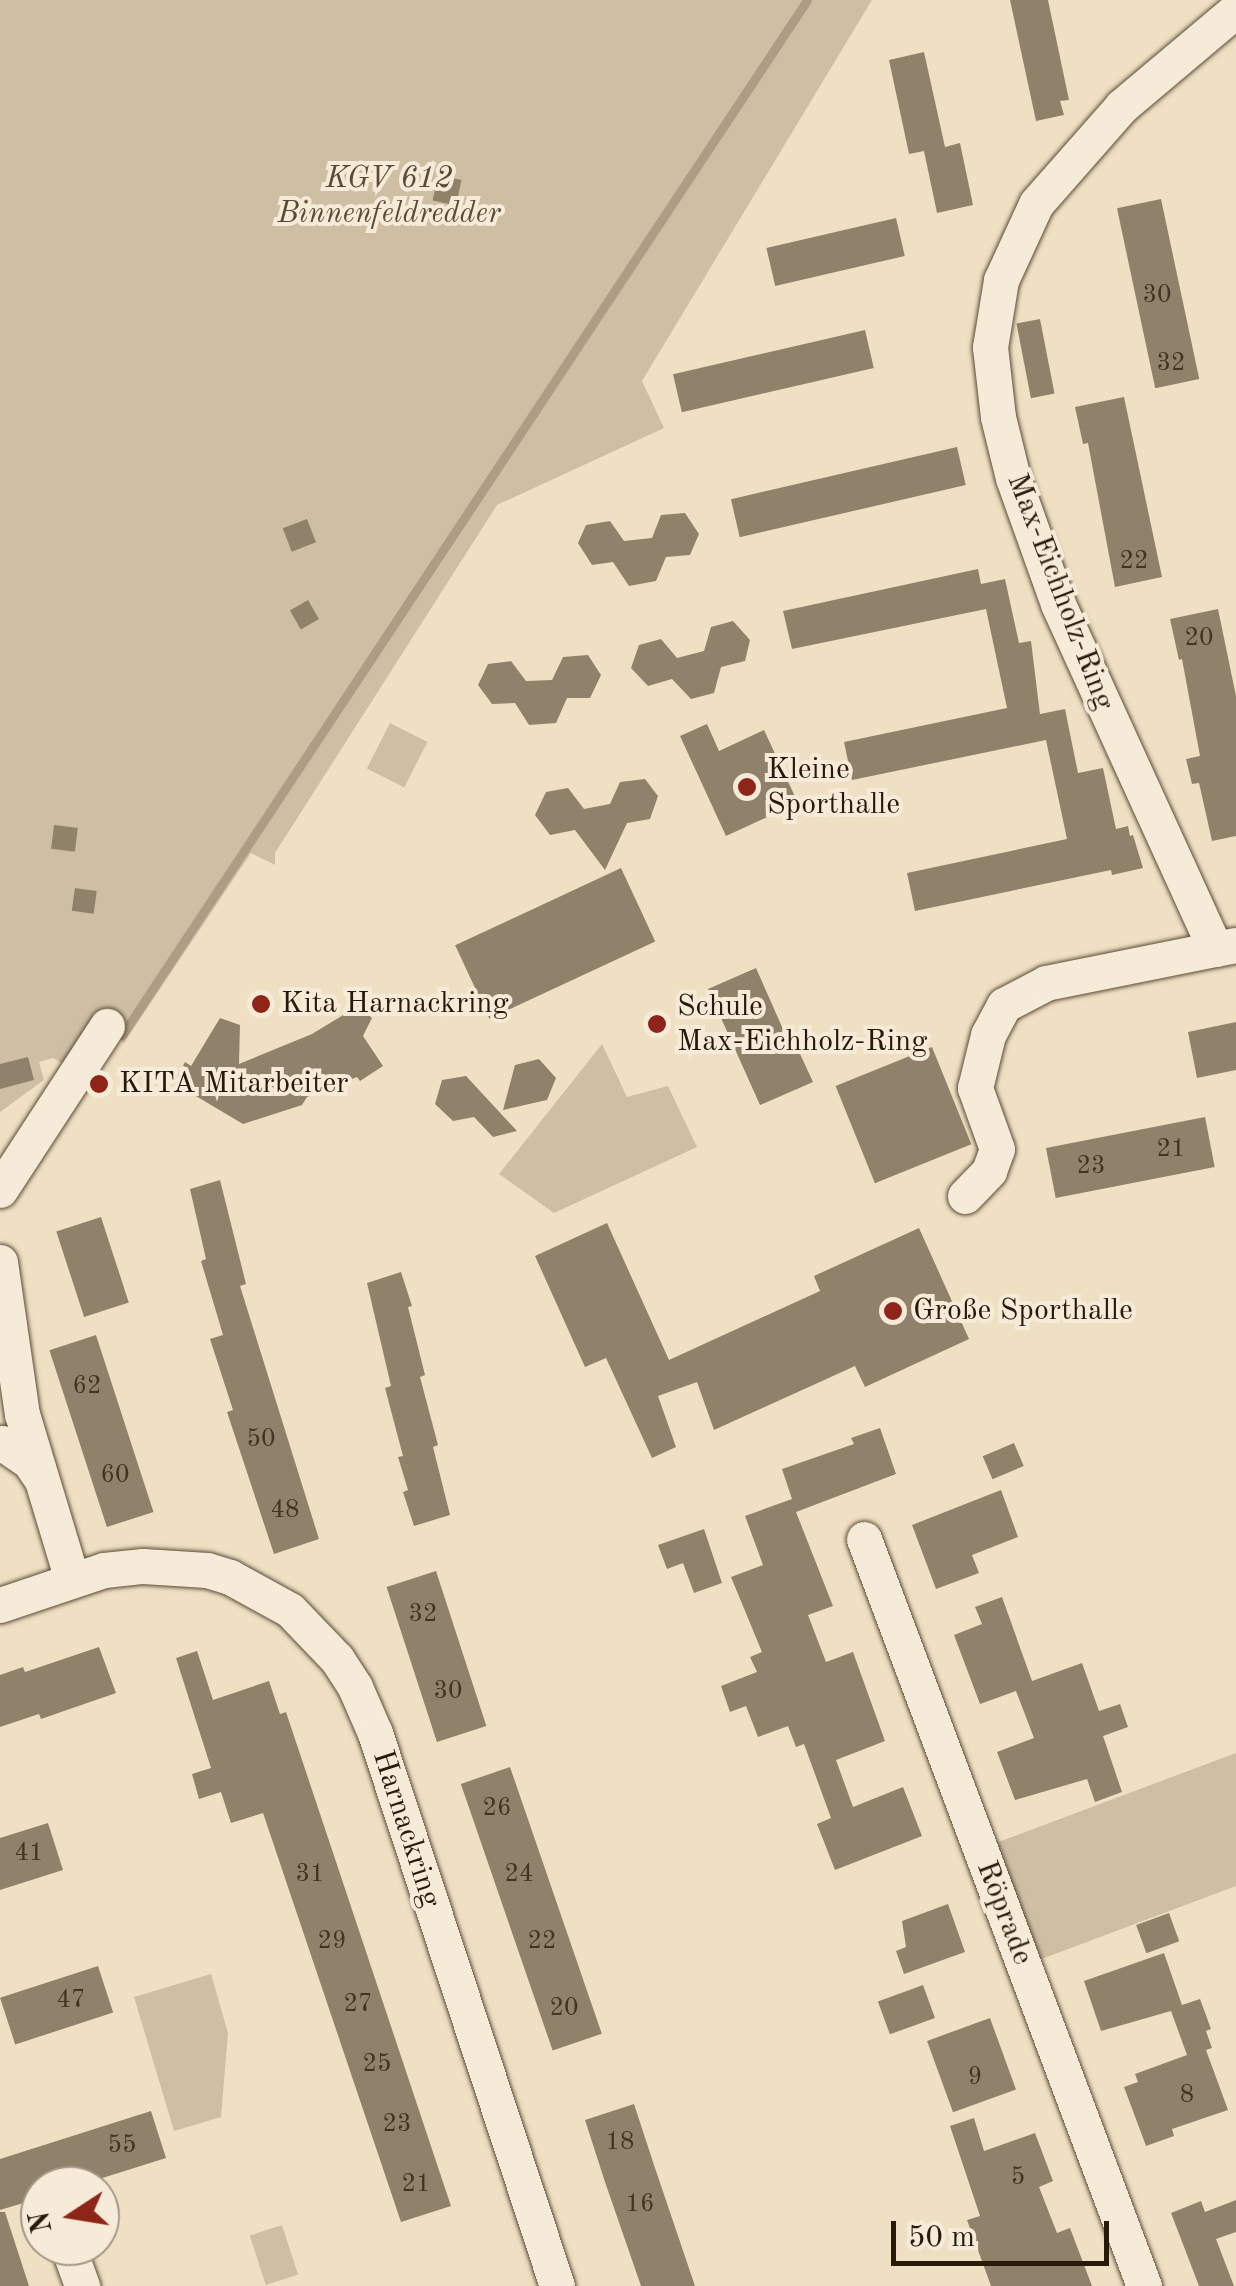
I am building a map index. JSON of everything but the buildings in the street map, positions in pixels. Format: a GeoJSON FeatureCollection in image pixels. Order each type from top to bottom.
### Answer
{"type":"FeatureCollection","features":[{"type":"Feature","properties":{"kind":"street","name":"Max-Eichholz-Ring"},"geometry":{"type":"LineString","coordinates":[[965,1196],[991,1168],[997,1149],[975,1088],[988,1035],[1004,1005],[1024,992],[1225,947],[1058,604],[1033,536],[998,417],[990,347],[1001,280],[1036,204],[1122,106],[1236,10]]}},
{"type":"Feature","properties":{"kind":"street"},"geometry":{"type":"LineString","coordinates":[[0,1190],[103,1039]]}},
{"type":"Feature","properties":{"kind":"street"},"geometry":{"type":"LineString","coordinates":[[46,1060],[58,1107]]}},
{"type":"Feature","properties":{"kind":"street"},"geometry":{"type":"LineString","coordinates":[[0,1262],[17,1388],[72,1580]]}},
{"type":"Feature","properties":{"kind":"street"},"geometry":{"type":"LineString","coordinates":[[2,1443],[30,1462],[44,1484]]}},
{"type":"Feature","properties":{"kind":"street","name":"Röprade"},"geometry":{"type":"LineString","coordinates":[[864,1539],[1144,2286]]}},
{"type":"Feature","properties":{"kind":"street","name":"Harnackring"},"geometry":{"type":"LineString","coordinates":[[0,1604],[72,1580],[143,1566],[180,1566],[230,1577],[290,1610],[337,1659],[355,1687],[374,1733],[557,2286]]}},
{"type":"Feature","properties":{"kind":"green space","name":"KGV 612 Binnenfeldredder"},"geometry":{"type":"Polygon","coordinates":[[[0,0],[872,0],[642,381],[664,428],[497,505],[275,853],[275,865],[251,853],[124,1043],[95,1025],[67,1066],[53,1058],[39,1062],[44,1080],[0,1112],[0,0]]]}},
{"type":"Feature","properties":{"kind":"green space"},"geometry":{"type":"Polygon","coordinates":[[[390,723],[427,742],[404,788],[367,768],[390,723]]]}},
{"type":"Feature","properties":{"kind":"green space"},"geometry":{"type":"Polygon","coordinates":[[[602,1044],[627,1097],[668,1086],[697,1147],[554,1213],[499,1174],[602,1044]]]}},
{"type":"Feature","properties":{"kind":"green space"},"geometry":{"type":"Polygon","coordinates":[[[1236,1753],[1236,1886],[1039,1960],[993,1844],[1236,1753]]]}},
{"type":"Feature","properties":{"kind":"green space"},"geometry":{"type":"Polygon","coordinates":[[[211,1974],[228,2033],[221,2117],[174,2131],[134,1997],[211,1974]]]}},
{"type":"Feature","properties":{"kind":"green space"},"geometry":{"type":"Polygon","coordinates":[[[282,2225],[298,2274],[266,2285],[250,2236],[282,2225]]]}},
{"type":"Feature","properties":{"kind":"waterway"},"geometry":{"type":"LineString","coordinates":[[122,1035],[807,0]]}},
{"type":"Feature","properties":{"kind":"place","name":"Kleine Sporthalle"},"geometry":{"type":"Point","coordinates":[747,787]}},
{"type":"Feature","properties":{"kind":"place","name":"Kita Harnackring"},"geometry":{"type":"Point","coordinates":[261,1004]}},
{"type":"Feature","properties":{"kind":"place","name":"Schule Max-Eichholz-Ring"},"geometry":{"type":"Point","coordinates":[657,1024]}},
{"type":"Feature","properties":{"kind":"place","name":"KITA Mitarbeiter"},"geometry":{"type":"Point","coordinates":[99,1084]}},
{"type":"Feature","properties":{"kind":"place","name":"Große Sporthalle"},"geometry":{"type":"Point","coordinates":[893,1311]}}]}
